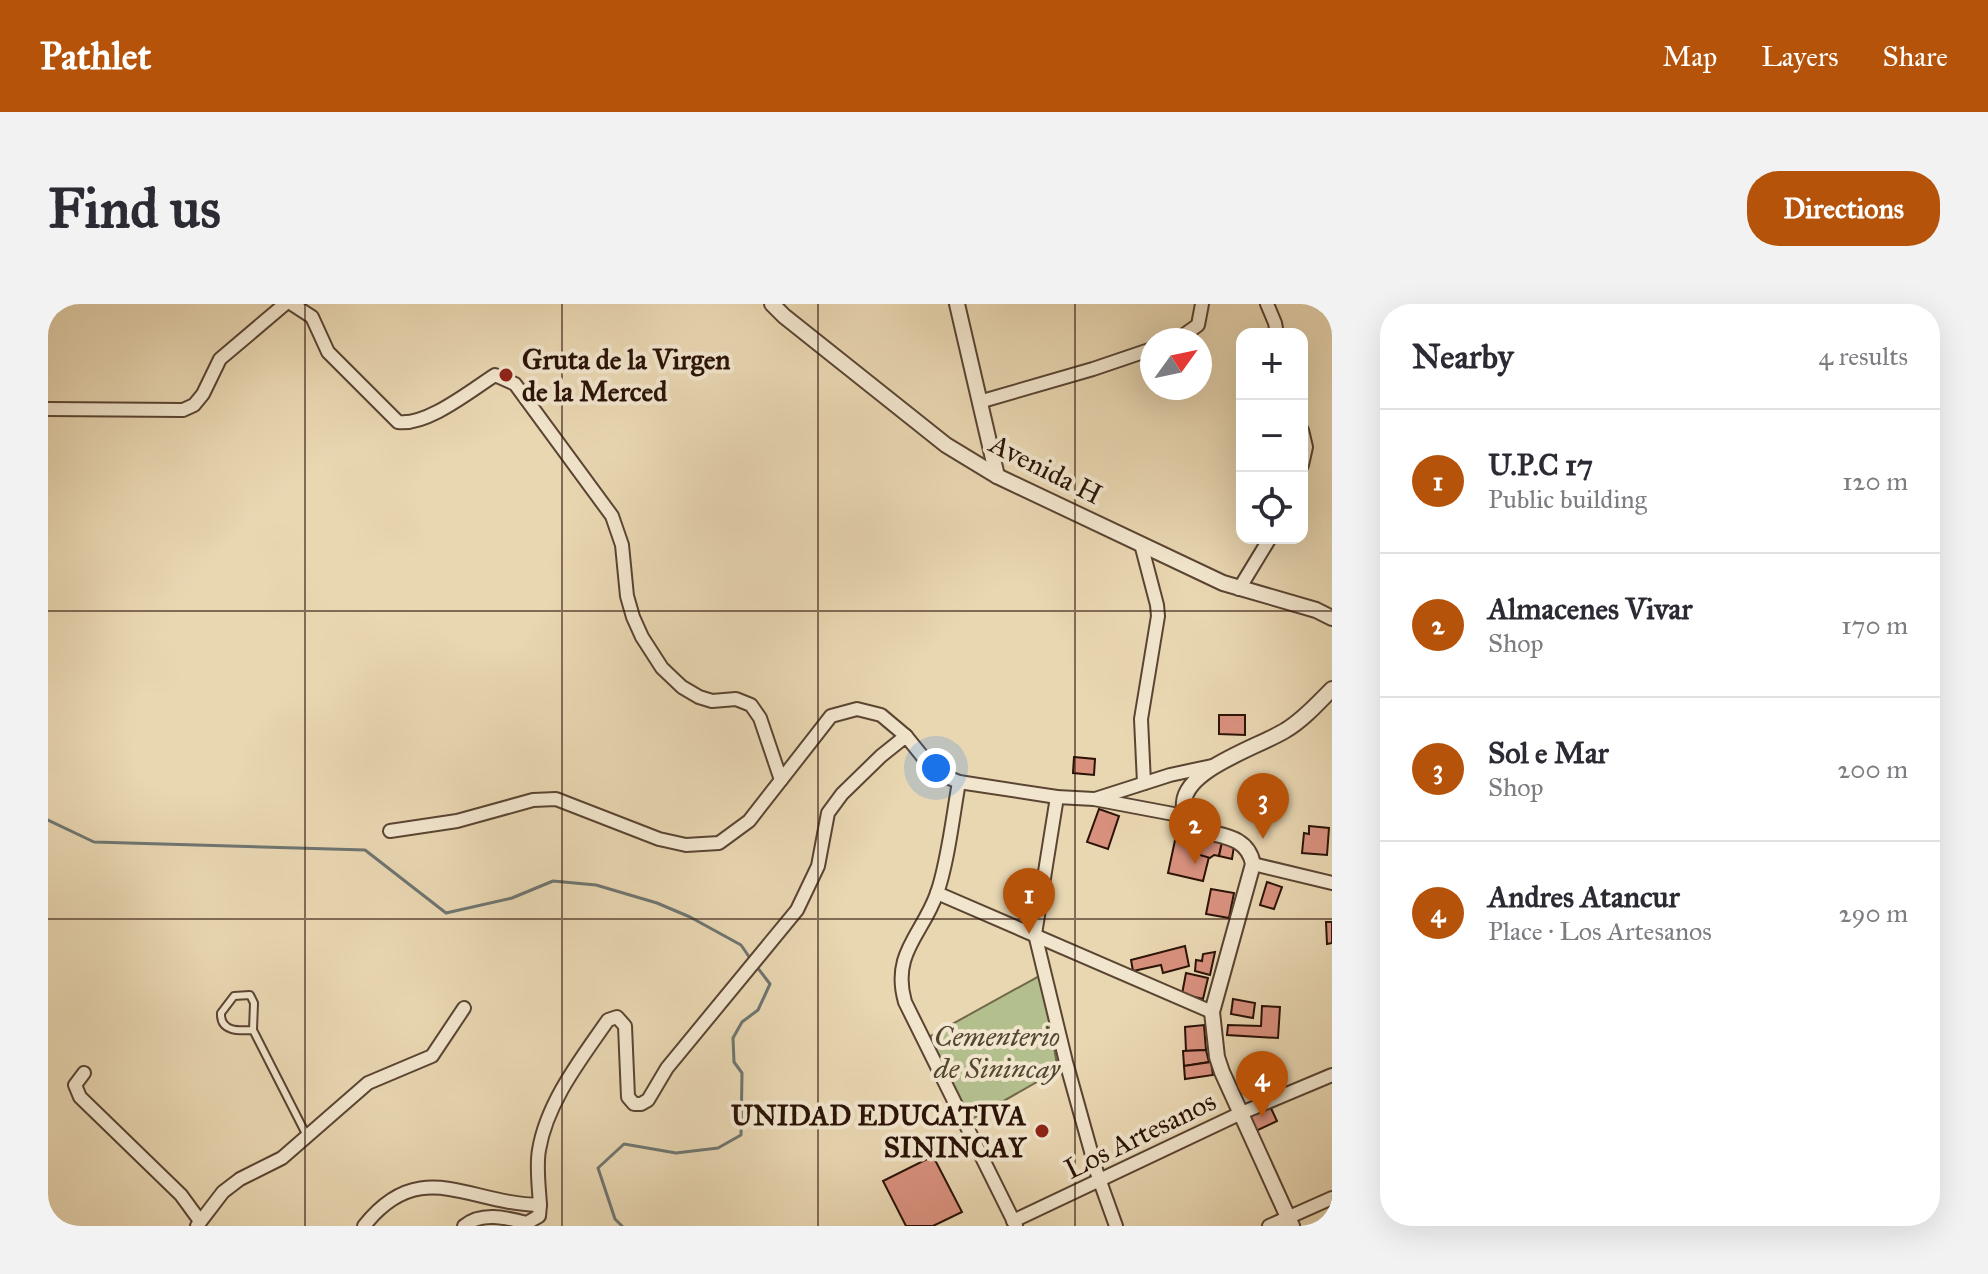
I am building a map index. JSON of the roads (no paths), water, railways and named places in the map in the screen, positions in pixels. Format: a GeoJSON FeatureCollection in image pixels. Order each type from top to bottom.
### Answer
{"type":"FeatureCollection","features":[{"type":"Feature","properties":{"kind":"street"},"geometry":{"type":"LineString","coordinates":[[48,409],[183,410],[194,405],[203,394],[220,359],[285,304]]}},
{"type":"Feature","properties":{"kind":"street"},"geometry":{"type":"LineString","coordinates":[[292,304],[312,317],[328,352],[398,422],[408,424],[422,420],[495,375],[515,384],[612,516],[622,545],[627,596],[633,617],[662,668],[682,687],[699,697],[712,701],[736,699],[751,705],[760,718],[781,780]]}},
{"type":"Feature","properties":{"kind":"street","name":"Avenida H"},"geometry":{"type":"LineString","coordinates":[[772,304],[946,445],[997,476],[1239,589],[1316,610],[1332,618]]}},
{"type":"Feature","properties":{"kind":"street"},"geometry":{"type":"LineString","coordinates":[[957,304],[997,476]]}},
{"type":"Feature","properties":{"kind":"street"},"geometry":{"type":"LineString","coordinates":[[1194,328],[1198,325],[1202,304]]}},
{"type":"Feature","properties":{"kind":"street"},"geometry":{"type":"LineString","coordinates":[[1267,304],[1276,328]]}},
{"type":"Feature","properties":{"kind":"street"},"geometry":{"type":"LineString","coordinates":[[979,402],[1140,353]]}},
{"type":"Feature","properties":{"kind":"street"},"geometry":{"type":"LineString","coordinates":[[1141,544],[1158,616],[1141,719],[1144,783]]}},
{"type":"Feature","properties":{"kind":"street"},"geometry":{"type":"LineString","coordinates":[[1239,589],[1266,544]]}},
{"type":"Feature","properties":{"kind":"street"},"geometry":{"type":"LineString","coordinates":[[1184,816],[1184,798],[1191,786],[1216,766],[1287,730],[1332,689]]}},
{"type":"Feature","properties":{"kind":"street"},"geometry":{"type":"LineString","coordinates":[[390,831],[457,821],[533,800],[556,799],[659,839],[686,845],[719,843],[749,821],[831,716],[857,709],[881,715],[906,736],[935,769],[959,782],[1057,797],[1094,799],[1184,816],[1194,828],[1240,841],[1246,846],[1253,864],[1212,1012],[1217,1057],[1239,1114],[1290,1222]]}},
{"type":"Feature","properties":{"kind":"street"},"geometry":{"type":"LineString","coordinates":[[464,1226],[470,1221],[496,1216],[527,1223],[539,1216],[538,1153],[545,1122],[558,1095],[608,1020],[617,1017],[625,1026],[628,1097],[634,1104],[648,1100],[667,1068],[797,910],[818,866],[828,813],[842,794],[906,736]]}},
{"type":"Feature","properties":{"kind":"street"},"geometry":{"type":"LineString","coordinates":[[1094,799],[1216,766]]}},
{"type":"Feature","properties":{"kind":"street"},"geometry":{"type":"LineString","coordinates":[[959,782],[937,893],[905,952],[900,986],[905,1002],[1014,1224]]}},
{"type":"Feature","properties":{"kind":"street"},"geometry":{"type":"LineString","coordinates":[[1057,797],[1035,934],[1066,1062],[1116,1226]]}},
{"type":"Feature","properties":{"kind":"street"},"geometry":{"type":"LineString","coordinates":[[1253,864],[1332,883]]}},
{"type":"Feature","properties":{"kind":"street"},"geometry":{"type":"LineString","coordinates":[[937,893],[1212,1012]]}},
{"type":"Feature","properties":{"kind":"street"},"geometry":{"type":"LineString","coordinates":[[84,1073],[75,1085],[80,1097],[172,1186],[198,1223],[223,1192],[240,1179],[282,1158],[368,1083],[432,1056],[464,1008]]}},
{"type":"Feature","properties":{"kind":"street","name":"Los Artesanos"},"geometry":{"type":"LineString","coordinates":[[1014,1224],[1239,1114],[1332,1075]]}},
{"type":"Feature","properties":{"kind":"street"},"geometry":{"type":"LineString","coordinates":[[364,1226],[395,1195],[417,1187],[439,1187],[540,1205]]}},
{"type":"Feature","properties":{"kind":"street"},"geometry":{"type":"LineString","coordinates":[[1269,1226],[1290,1222],[1332,1198]]}},
{"type":"Feature","properties":{"kind":"lane"},"geometry":{"type":"LineString","coordinates":[[253,1030],[229,1029],[223,1024],[221,1013],[234,996],[250,995],[254,1003],[253,1030],[307,1136]]}},
{"type":"Feature","properties":{"kind":"waterway"},"geometry":{"type":"LineString","coordinates":[[48,820],[94,842],[365,850],[446,913],[512,898],[553,881],[596,885],[657,903],[690,917],[741,945],[752,961]]}},
{"type":"Feature","properties":{"kind":"waterway"},"geometry":{"type":"LineString","coordinates":[[622,1226],[615,1219],[598,1168],[624,1144],[676,1153],[718,1148],[741,1135],[742,1073],[734,1062],[733,1038],[742,1022],[758,1010],[770,984],[757,967]]}},
{"type":"Feature","properties":{"kind":"place","name":"Gruta de la Virgen de la Merced"},"geometry":{"type":"Point","coordinates":[506,375]}},
{"type":"Feature","properties":{"kind":"place","name":"Sol e Mar"},"geometry":{"type":"Point","coordinates":[1263,839]}},
{"type":"Feature","properties":{"kind":"place","name":"Almacenes Vivar"},"geometry":{"type":"Point","coordinates":[1195,864]}},
{"type":"Feature","properties":{"kind":"place","name":"U.P.C 17"},"geometry":{"type":"Point","coordinates":[1029,934]}},
{"type":"Feature","properties":{"kind":"place","name":"Andres Atancur"},"geometry":{"type":"Point","coordinates":[1262,1117]}},
{"type":"Feature","properties":{"kind":"place","name":"UNIDAD EDUCATIVA SININCAY"},"geometry":{"type":"Point","coordinates":[1042,1131]}},
{"type":"Feature","properties":{"kind":"park label","name":"Cementerio de Sinincay"},"geometry":{"type":"Point","coordinates":[997,1052]}}]}
